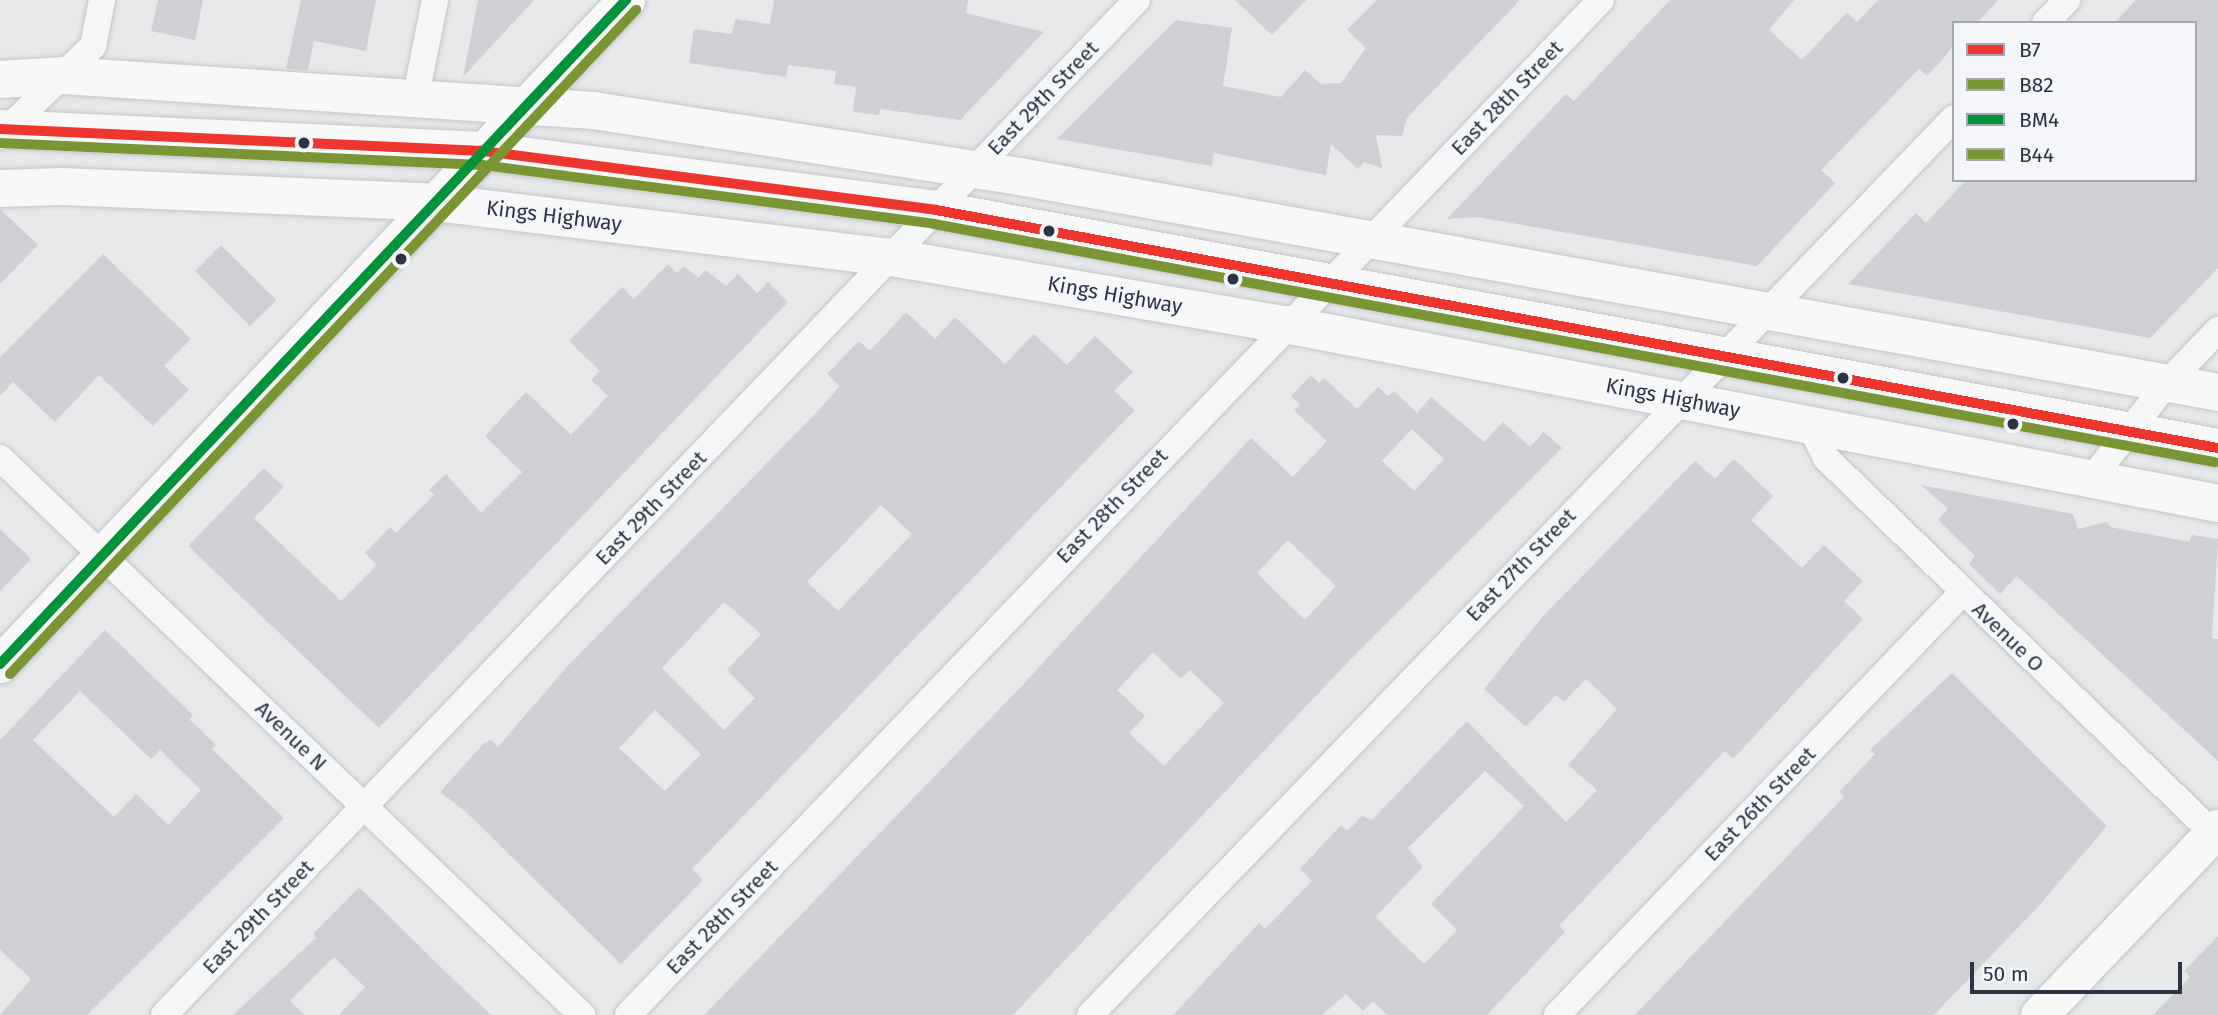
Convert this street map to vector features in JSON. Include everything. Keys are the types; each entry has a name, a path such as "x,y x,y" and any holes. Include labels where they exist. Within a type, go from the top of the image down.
{"main road":[{"path":"2,131 483,151 936,210 1328,282 1723,359 2218,448"}],"street":[{"path":"2,131 93,46 102,0"},
{"path":"416,95 435,0"},
{"path":"0,664 626,0"},
{"name":"East 29th Street","path":"164,1015 1137,0"},
{"name":"East 28th Street","path":"628,1015 1285,324 1373,239 1601,0"},
{"path":"2047,21 2067,0"},
{"path":"0,79 63,75 531,103 976,168 2218,392"},
{"name":"East 27th Street","path":"1090,1015 1680,399 1723,359 1952,120"},
{"name":"Kings Highway","path":"0,188 61,186 435,202 891,257 1285,324 2218,503"},
{"path":"2092,478 2168,382 2218,330"},
{"name":"Avenue O","path":"1810,426 1826,458 1962,593 2216,833"},
{"name":"Avenue N","path":"0,457 582,1015"},
{"name":"East 26th Street","path":"1557,1015 1962,593"},
{"path":"2039,1015 2216,833"}],"building":[{"path":"158,0 203,0 195,40 151,31"},
{"path":"301,0 376,0 366,51 314,41 308,70 286,69"},
{"path":"478,0 534,0 463,77"},
{"path":"774,0 968,0 966,13 1044,32 960,120 880,109 879,115 853,112 856,87 834,84 836,71 788,65 786,77 689,63 694,29 732,34 735,19 770,24"},
{"path":"1235,0 1306,0 1272,35"},
{"path":"1377,0 1520,0 1407,118 1402,136 1376,135 1382,168 1364,162 1358,169 1331,144 1326,175 1214,153 1212,166 1057,139 1176,20 1232,28 1223,86 1281,97 1305,70 1321,84 1341,83 1366,48 1347,30"},
{"path":"1670,0 1794,0 1769,30 1802,60 1847,12 1857,22 1878,0 1998,0 1979,21 1952,21 1952,48 1943,59 1927,76 1919,69 1821,170 1835,183 1757,266 1477,217 1447,219 1566,94 1574,101"},
{"path":"2136,0 2218,0 2218,268 2150,338 1848,284 1916,213 1926,223 1964,182 2197,182 2197,21 2116,21"},
{"path":"0,209 38,245 0,284"},
{"path":"221,245 276,300 250,326 195,271"},
{"path":"103,254 191,339 164,366 189,390 153,426 99,375 55,422 13,382 0,396 0,357"},
{"path":"668,264 677,273 684,266 698,278 705,270 726,286 738,274 757,293 768,282 788,302 379,728 188,546 264,468 284,487 254,518 341,601 377,565 365,553 390,527 396,533 434,495 429,490 446,474 481,513 522,472 485,436 526,392 571,435 608,396 591,380 600,371 569,341 622,287 634,299"},
{"path":"906,312 935,339 955,317 1005,364 1034,334 1067,365 1095,336 1133,372 1114,391 1135,410 692,869 703,880 621,964 466,812 440,792 483,744 491,740 498,747 564,670 816,413 840,386 827,374 859,341 870,351","holes":["881,505 912,534 838,611 807,582","724,602 761,634 727,670 755,698 724,730 662,668","655,710 701,754 665,791 619,748"]},
{"path":"1311,375 1319,383 1324,378 1357,409 1378,387 1388,396 1394,391 1417,413 1431,397 1484,442 1503,422 1530,447 1544,432 1562,448 1349,661 1013,1015 704,1015 1016,692 1251,438 1293,477 1327,441 1294,410 1300,405 1291,396","holes":["1412,429 1444,459 1414,491 1382,461","1288,540 1336,586 1305,620 1257,573","1153,652 1181,679 1190,670 1224,703 1164,766 1129,733 1145,716 1117,690"]},
{"path":"1734,459 1773,496 1751,520 1802,568 1824,545 1863,581 1844,601 1863,619 1733,759 1725,751 1673,805 1559,926 1565,932 1487,1015 1387,1015 1373,1001 1363,1011 1346,994 1322,1015 1173,1015 1259,923 1265,929 1312,881 1300,869 1341,825 1347,831 1362,816 1372,820 1467,721 1566,822 1597,790 1568,765 1617,709 1586,679 1564,702 1556,695 1526,727 1484,689 1545,614 1695,461 1715,479","holes":["1485,771 1524,806 1431,904 1457,930 1424,964 1375,917 1423,867 1408,848"]},
{"path":"1921,485 2073,514 2078,529 2107,522 2110,527 2190,542 2191,535 2218,539 2212,638 2218,639 2218,761 2017,576 2000,594 1969,564 1975,556 1938,520 1948,509"},
{"path":"0,529 31,559 0,591"},
{"path":"105,630 193,715 189,719 216,745 212,749 284,818 87,1015 0,1015 31,979 0,950 0,740","holes":["80,691 151,759 160,750 201,790 168,825 136,794 114,817 33,740"]},
{"path":"1952,673 2107,826 2035,910 1934,1015 1635,1015 1844,797 1839,792 1875,754 1870,750"},
{"path":"359,887 491,1015 339,1015 365,987 334,957 290,1001 305,1015 233,1015 316,938 313,934"},
{"path":"2218,936 2218,1015 2153,1015 2190,977 2184,971"}],"transit line":[{"name":"BM4","path":"0,664 626,0"},
{"name":"B44","path":"10,674 636,10"},
{"name":"B7","path":"0,129 483,151 936,210 2218,448"},
{"name":"B82","path":"0,143 482,165 934,224 2215,462"}]}
